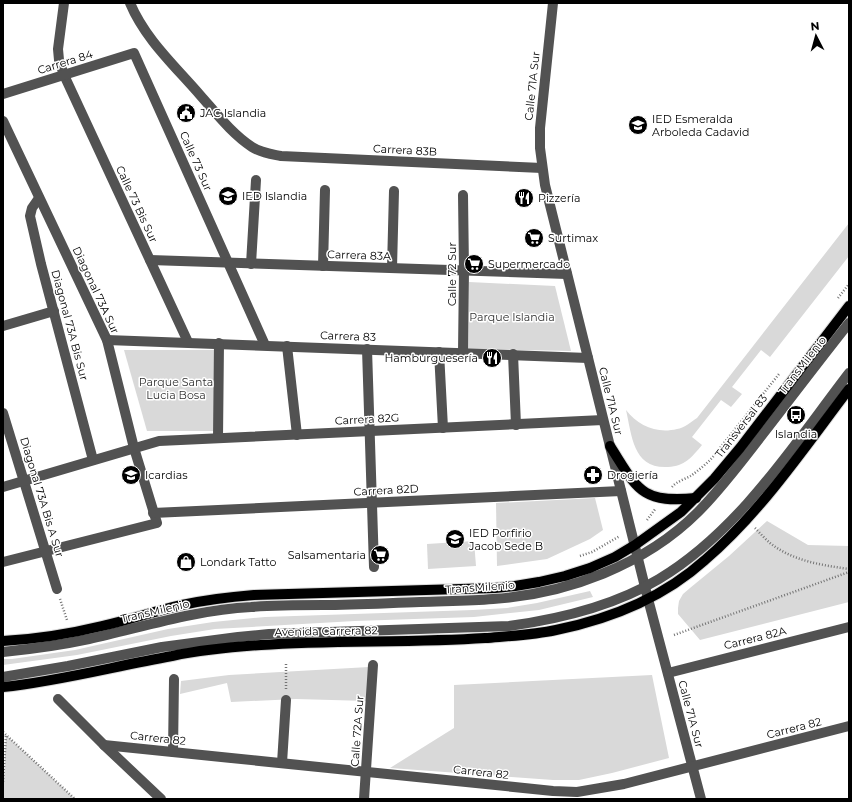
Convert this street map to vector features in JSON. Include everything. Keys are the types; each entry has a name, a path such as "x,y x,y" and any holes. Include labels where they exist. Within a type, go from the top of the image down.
{"main road":[{"name":"Transversal 83","path":"635,546 672,519 696,498 740,448 849,306"},
{"path":"648,599 672,585 703,563 740,527 763,502 849,389"},
{"path":"610,446 633,483 647,494 668,500 696,498"},
{"path":"3,641 29,640 60,635 180,606 225,598 254,595 495,588 539,582 590,568 635,546"},
{"name":"Avenida Carrera 82","path":"3,687 38,682 174,655 233,647 272,644 452,640 535,634 558,630 628,609 648,599"}],"street":[{"name":"Calle 73 Bis Sur","path":"64,3 58,49 59,60 64,75 188,342"},
{"name":"Carrera 83B","path":"130,3 136,17 148,36 233,132 253,147 267,154 281,156 542,168"},
{"name":"Calle 71A Sur","path":"553,3 540,128 542,168 637,556 701,799"},
{"name":"Carrera 84","path":"3,94 134,53"},
{"name":"Calle 73 Sur","path":"134,53 265,345"},
{"name":"Diagonal 73A Sur","path":"3,121 106,340 134,448 155,518"},
{"path":"251,264 256,180"},
{"path":"323,266 325,190"},
{"path":"392,268 394,191"},
{"name":"Calle 72 Sur","path":"463,352 464,195"},
{"name":"Diagonal 73A Bis Sur","path":"40,198 32,208 30,216 41,264 93,460"},
{"name":"Carrera 83A","path":"150,260 567,274"},
{"path":"3,326 54,311"},
{"name":"TransMilenio","path":"3,652 61,644 196,613 217,610 283,605 467,601 516,596 577,584 619,567 652,548 678,530 697,513 718,492 849,323"},
{"name":"Carrera 83","path":"106,340 463,352 588,358"},
{"path":"218,438 219,343"},
{"path":"287,346 297,435"},
{"path":"367,349 374,567"},
{"path":"439,352 443,428"},
{"path":"513,354 516,425"},
{"path":"3,677 68,666 162,647 238,637 269,634 489,627 535,623 562,617 628,595 677,567 708,542 737,515 768,480 849,372"},
{"name":"Diagonal 73A Bis A Sur","path":"3,413 57,589"},
{"name":"Carrera 82G","path":"3,487 159,441 603,420"},
{"name":"Carrera 82D","path":"3,562 46,552 155,518 372,502 621,491"},
{"name":"Carrera 82A","path":"668,673 849,627"},
{"name":"Calle 72A Sur","path":"364,799 373,665"},
{"path":"173,752 174,679"},
{"path":"58,699 161,799"},
{"path":"282,763 286,700"},
{"name":"Carrera 82","path":"104,745 553,791 578,795 693,767 849,726"}],"path":[{"path":"835,302 849,284"},
{"path":"674,484 690,476 712,458 779,373"},
{"path":"645,522 660,504"},
{"path":"753,527 770,543 793,557 823,566 849,569"},
{"path":"592,552 621,536"},
{"path":"674,635 849,572"},
{"path":"57,589 66,620"},
{"path":"286,664 286,700"},
{"path":"3,732 75,799"},
{"path":"3,782 6,735"}],"green space":[{"path":"849,223 849,256 770,357 761,350 732,387 742,394 731,407 721,400 692,437 702,445 683,463 674,466 656,466 648,463 641,457 633,440 626,410 631,416 642,424 662,430 680,428 697,418"},
{"name":"Parque Islandia","path":"469,282 555,286 571,351 468,349"},
{"name":"Parque Santa Lucia Bosa","path":"124,350 214,350 214,431 147,431"},
{"path":"595,498 603,530 590,539 547,559 497,566 496,503"},
{"path":"767,521 808,545 849,546 849,602 700,640 678,614 679,601 683,594 729,556"},
{"path":"474,541 476,566 428,569 427,544"},
{"path":"590,591 593,597 539,610 474,617 355,621 215,629 171,636 77,655 3,665 3,659 75,650 168,629 213,622 265,617 507,608"},
{"path":"369,667 367,701 296,699 231,702 227,683 180,694 181,681 229,675"},
{"path":"652,675 669,758 579,780 553,780 390,768 454,728 454,685"},
{"path":"6,735 75,799 3,799"}],"place":[{"name":"JAC Islandia","path":"186,113"},
{"name":"IED Esmeralda Arboleda Cadavid","path":"638,125"},
{"name":"IED Islandia","path":"228,196"},
{"name":"Pizzería","path":"524,198"},
{"name":"Surtimax","path":"534,238"},
{"name":"Supermercado","path":"474,264"},
{"name":"Hamburguesería","path":"492,358"},
{"name":"Islandia","path":"796,415"},
{"name":"Icardias","path":"131,475"},
{"name":"Drogiería","path":"593,475"},
{"name":"IED Porfirio Jacob Sede B","path":"455,539"},
{"name":"Salsamentaria","path":"380,555"},
{"name":"Londark Tatto","path":"186,562"}]}
